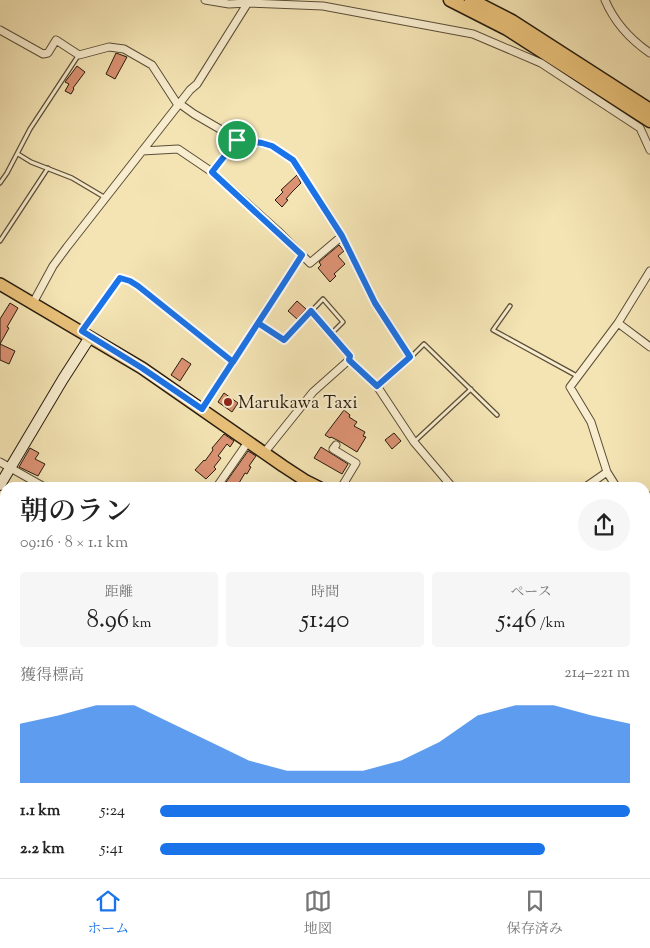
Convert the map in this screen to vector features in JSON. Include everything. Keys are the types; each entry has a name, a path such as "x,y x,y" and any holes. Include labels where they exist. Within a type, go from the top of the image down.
{"highway":[{"path":"450,0 507,29 650,121"},
{"path":"471,0 512,21 650,110"}],"main road":[{"path":"0,284 142,368 302,482"},
{"path":"2,482 86,334"}],"street":[{"path":"205,0 229,4 249,1 324,6 473,34 542,63 640,128 650,150"},
{"path":"605,0 614,17 626,32 650,53"},
{"path":"33,304 53,266 179,104 197,84 249,1"},
{"path":"0,30 43,54 48,53 56,40 79,55 109,47 124,49 152,65 179,104 194,114 237,140 272,146 293,160 342,236 375,303 410,357 377,386"},
{"path":"142,151 178,149 212,172 310,263 342,236"},
{"path":"613,482 607,472 590,422 570,388 618,323 650,271"},
{"path":"311,311 350,356 349,360 377,386 414,442 448,482"},
{"path":"618,323 650,347"},
{"path":"264,453 313,392 349,360"},
{"path":"220,482 248,442"},
{"path":"336,445 334,449 356,463 345,482"},
{"path":"0,462 36,482"},
{"path":"593,482 607,472"}],"lane":[{"path":"0,183 30,130 79,55"},
{"path":"212,172 237,140"},
{"path":"18,154 72,178 106,198"},
{"path":"0,242 48,168"},
{"path":"202,409 302,255"},
{"path":"86,334 120,278 138,286 233,362"},
{"path":"258,323 284,340 323,299 343,322 331,334"},
{"path":"510,306 493,330 578,377"},
{"path":"410,357 424,344 497,415"},
{"path":"414,442 471,389"}],"building":[{"path":"116,53 127,57 115,79 106,74"},
{"path":"77,66 85,72 73,88 71,94 65,91 69,84 65,82"},
{"path":"297,175 301,183 286,199 288,200 282,207 275,200 283,192 281,190"},
{"path":"339,245 344,251 338,256 345,264 334,274 336,276 330,282 318,268 321,265 319,262"},
{"path":"297,301 306,309 297,319 288,311"},
{"path":"10,303 18,308 0,344 0,319"},
{"path":"0,344 15,351 9,364 0,360"},
{"path":"182,358 191,364 180,381 171,375"},
{"name":"Marukawa Taxi","path":"224,393 238,403 232,412 218,402"},
{"path":"344,410 350,415 349,417 357,422 354,426 365,432 363,436 366,437 357,452 325,435"},
{"path":"394,433 401,441 392,449 385,440"},
{"path":"224,434 234,441 230,447 227,444 218,456 221,458 214,467 216,469 206,479 195,470 205,461 213,450 212,448"},
{"path":"321,447 348,464 342,474 314,458"},
{"path":"30,448 39,453 35,459 45,464 38,476 19,467"},
{"path":"248,451 256,456 249,466 251,467 247,474 245,473 240,482 226,482"}],"place":[{"name":"Marukawa Taxi","path":"228,402"}],"route":[{"path":"237,140 212,172 302,255 258,323 233,362 202,409 142,368 82,331 120,278 138,286 173,312 233,362 258,323 284,340 311,311 350,356 349,360 377,386 410,357 375,303 342,236 293,160 272,146 237,140"}]}
